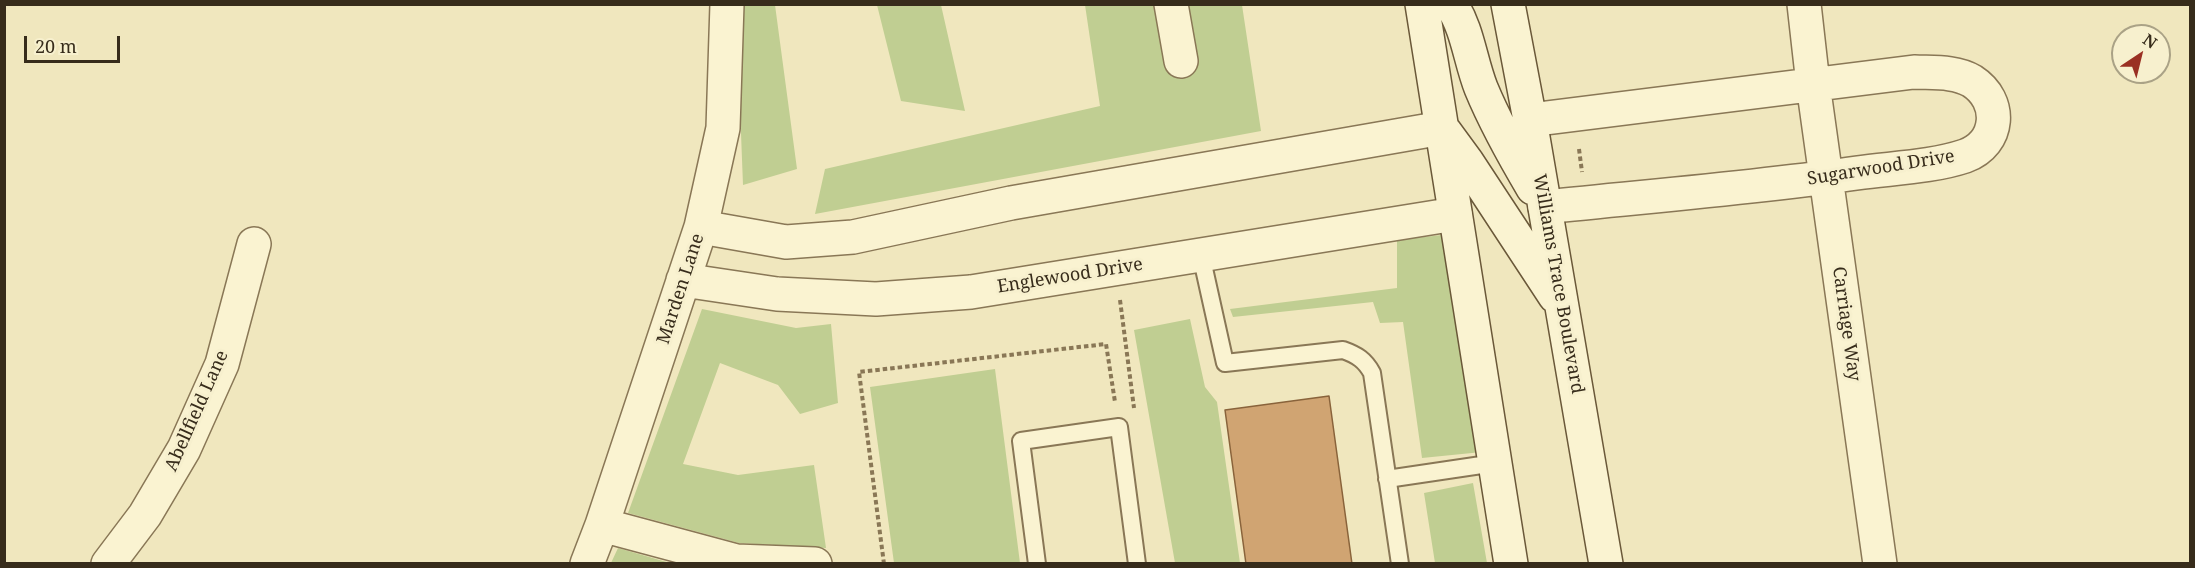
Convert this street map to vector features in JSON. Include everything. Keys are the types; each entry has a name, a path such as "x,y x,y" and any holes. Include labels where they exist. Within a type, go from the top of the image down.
{"street":[{"name":"Marden Lane","path":"587,564 701,227 723,128 727,4"},
{"path":"1171,4 1181,62"},
{"path":"1422,4 1511,564"},
{"path":"1451,4 1460,19 1481,87 1517,161 1545,207"},
{"name":"Williams Trace Boulevard","path":"1508,4 1530,120 1605,564"},
{"name":"Carriage Way","path":"1804,4 1813,84 1880,564"},
{"name":"Sugarwood Drive","path":"1530,120 1914,72 1954,74 1972,81 1985,94 1994,111 1993,129 1983,147 1966,155 1941,161 1826,178 1545,207"},
{"path":"701,227 786,242 853,237 1011,203 1442,129"},
{"path":"1442,129 1467,162 1562,305"},
{"name":"Englewood Drive","path":"684,280 777,294 876,299 971,292 1455,214"},
{"name":"Abellfield Lane","path":"108,564 145,516 184,448 222,364 254,244"},
{"path":"602,525 736,561 814,564"}],"lane":[{"path":"1201,255 1225,363 1343,350 1358,356 1368,365 1372,373 1400,564"},
{"path":"1037,564 1021,441 1119,427 1137,564"},
{"path":"1387,478 1495,463"}],"path":[{"path":"1579,149 1582,173"},
{"path":"884,564 859,372 1106,344 1119,427"}],"green space":[{"path":"736,5 775,5 797,169 743,185"},
{"path":"877,5 941,5 965,111 901,101"},
{"path":"1085,5 1242,5 1261,131 815,214 825,169 1100,106"},
{"path":"1442,235 1482,452 1422,458 1403,322 1380,323 1373,302 1233,317 1230,309 1397,288 1397,240"},
{"path":"702,309 796,328 831,324 838,403 800,414 778,385 720,363 683,464 738,475 814,465 826,548 739,543 628,513"},
{"path":"1190,319 1205,387 1217,402 1240,563 1175,563 1134,330"},
{"path":"995,369 1020,563 894,563 870,387"},
{"path":"1473,483 1487,563 1435,563 1424,493"},
{"path":"618,548 670,563 611,563"}],"building":[{"path":"1329,396 1352,564 1246,564 1225,410"}]}
